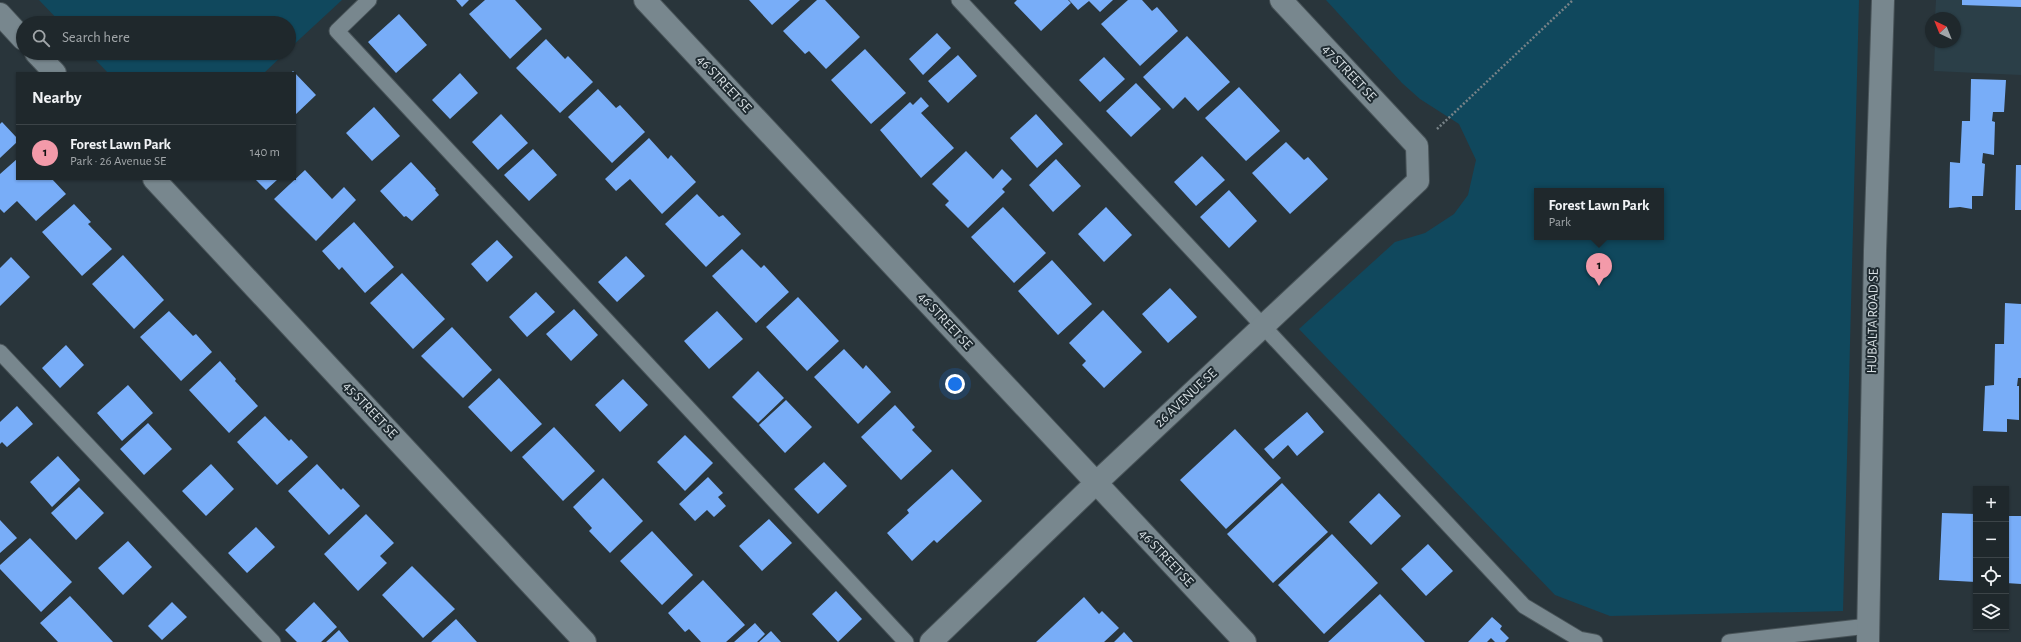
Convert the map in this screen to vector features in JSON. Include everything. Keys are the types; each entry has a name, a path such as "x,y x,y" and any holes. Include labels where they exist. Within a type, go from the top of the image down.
{"street":[{"name":"46 STREET SE","path":"645,0 1245,642"},
{"name":"47 STREET SE","path":"1281,0 1417,146"},
{"name":"HUBALTA ROAD SE","path":"1868,634 1874,257 1883,0"},
{"path":"0,14 16,31"},
{"path":"43,60 54,72"},
{"name":"26 AVENUE SE","path":"931,642 1096,483 1418,181 1417,146"},
{"name":"45 STREET SE","path":"155,180 586,642"}],"lane":[{"path":"369,0 337,31 906,642"},
{"path":"959,0 1524,606 1579,639 1595,642"},
{"path":"0,352 273,642"},
{"path":"1729,642 1868,634"}],"path":[{"path":"1417,146 1447,121 1573,0"}],"shaded area":[{"path":"39,0 342,0 296,43 296,16 54,16"},
{"path":"1326,0 1859,0 1843,611 1610,616 1555,595 1299,329 1395,242 1425,233 1454,214 1468,195 1476,160 1459,124 1420,99 1402,83"},
{"path":"1936,0 2021,0 2021,75 1934,71 1935,48 1961,48 1961,12 1935,12"},
{"path":"96,60 278,60 265,72 107,72"}],"building":[{"path":"456,0 469,0 462,7"},
{"path":"485,0 515,0 542,29 510,59 469,14"},
{"path":"749,0 800,0 772,25"},
{"path":"817,0 825,0 860,37 826,69 809,51 805,54 783,31"},
{"path":"1017,0 1068,0 1071,3 1041,31 1014,3"},
{"path":"1069,0 1113,0 1100,12 1089,1 1078,10"},
{"path":"1128,0 1142,0 1152,11 1157,7 1178,31 1140,66 1101,24"},
{"path":"1962,0 2021,0 2021,7 1962,5"},
{"path":"399,14 427,45 396,73 368,42"},
{"path":"937,33 951,48 923,75 909,59"},
{"path":"1187,36 1230,82 1198,111 1185,97 1173,109 1143,77"},
{"path":"546,39 565,59 568,56 593,82 560,113 516,68"},
{"path":"865,49 906,93 871,124 831,80"},
{"path":"958,55 977,76 948,103 928,81"},
{"path":"1104,57 1125,79 1100,102 1079,80"},
{"path":"460,73 478,93 450,119 432,100"},
{"path":"296,74 316,95 296,114"},
{"path":"1971,79 2006,80 2004,112 1993,112 1992,121 1995,122 1994,155 1983,153 1982,163 1985,164 1983,196 1972,196 1972,209 1960,207 1949,208 1950,162 1960,163 1962,121 1970,121"},
{"path":"1136,83 1161,109 1131,137 1106,111"},
{"path":"1239,87 1280,131 1246,161 1205,118"},
{"path":"598,89 616,108 620,105 645,132 612,163 568,117"},
{"path":"921,97 929,106 921,113 954,148 921,178 880,130 910,102 913,105"},
{"path":"374,107 400,136 372,161 346,133"},
{"path":"501,114 528,143 498,170 472,142"},
{"path":"1036,114 1063,144 1037,168 1010,138"},
{"path":"2,122 16,137 16,143 0,158 0,124"},
{"path":"649,138 668,159 671,155 696,182 662,214 630,179 616,191 605,179"},
{"path":"1286,142 1304,160 1308,157 1328,179 1290,214 1252,173"},
{"path":"533,149 557,175 529,201 504,175"},
{"path":"966,151 993,179 1002,169 1012,179 1002,189 1005,192 968,228 945,205 949,201 932,184"},
{"path":"1202,156 1225,180 1196,206 1174,182"},
{"path":"1056,159 1081,186 1053,212 1029,185"},
{"path":"16,160 16,180 53,180 66,194 36,221 17,201 4,213 0,209 0,174"},
{"path":"411,162 436,189 435,190 439,195 412,221 406,216 404,217 380,191"},
{"path":"2016,165 2021,165 2021,210 2015,210"},
{"path":"305,170 332,199 344,187 356,200 316,241 274,199"},
{"path":"256,180 277,180 266,190"},
{"path":"1229,190 1257,221 1229,248 1200,217"},
{"path":"697,194 719,217 723,215 741,234 706,267 665,224"},
{"path":"74,204 91,222 88,224 112,249 82,276 42,232"},
{"path":"1003,207 1046,253 1014,283 971,237"},
{"path":"1106,207 1132,235 1104,262 1078,234"},
{"path":"354,222 394,267 365,293 342,267 339,270 322,251"},
{"path":"497,240 513,257 487,282 471,264"},
{"path":"742,249 761,268 764,265 789,292 756,323 712,276"},
{"path":"123,255 164,300 134,329 92,284"},
{"path":"626,256 645,276 617,302 598,282"},
{"path":"11,257 30,277 0,306 0,268"},
{"path":"1052,260 1092,304 1058,335 1018,291"},
{"path":"402,273 445,319 413,349 370,303"},
{"path":"1170,288 1197,317 1168,343 1142,314"},
{"path":"536,292 555,312 527,337 509,317"},
{"path":"798,297 839,341 807,371 766,327"},
{"path":"2005,303 2021,304 2021,378 2018,378 2017,386 2019,386 2019,420 2007,419 2007,432 1983,431 1985,386 1994,385 1995,344 2004,344"},
{"path":"574,309 598,335 571,361 546,334"},
{"path":"1103,310 1142,352 1104,388 1082,365 1086,361 1069,343"},
{"path":"169,311 193,336 196,334 212,352 181,381 140,337"},
{"path":"717,311 743,339 709,369 684,341"},
{"path":"452,327 492,370 463,398 421,356"},
{"path":"66,345 84,365 60,388 42,368"},
{"path":"844,349 863,369 866,365 891,392 858,424 814,377"},
{"path":"220,361 236,379 235,381 258,406 229,433 189,390"},
{"path":"758,371 784,398 758,423 732,397"},
{"path":"499,378 542,424 511,452 468,407"},
{"path":"623,379 648,405 620,432 595,405"},
{"path":"128,385 153,413 122,441 97,413"},
{"path":"786,400 812,427 785,453 759,425"},
{"path":"895,405 915,427 912,430 932,451 901,480 861,437"},
{"path":"17,406 33,424 7,447 2,442 0,444 0,422"},
{"path":"1307,412 1324,432 1297,456 1288,445 1273,459 1264,449"},
{"path":"265,416 289,441 291,439 308,457 277,485 237,442"},
{"path":"148,423 172,449 144,475 120,449"},
{"path":"554,427 595,471 563,501 522,457"},
{"path":"1235,429 1281,478 1226,529 1180,480"},
{"path":"685,435 713,463 685,491 657,462"},
{"path":"58,456 80,480 52,507 30,482"},
{"path":"824,462 847,486 818,514 794,489"},
{"path":"211,464 234,489 206,516 182,491"},
{"path":"317,464 341,490 343,488 360,506 329,535 288,491"},
{"path":"952,469 982,501 937,543 934,540 912,561 887,533 909,513 907,510"},
{"path":"708,477 723,493 718,497 726,506 714,517 707,510 695,521 679,504"},
{"path":"603,478 643,521 610,553 589,531 592,528 573,507"},
{"path":"1282,483 1328,532 1273,583 1227,534"},
{"path":"79,487 104,513 76,540 51,513"},
{"path":"1379,493 1401,516 1371,545 1349,522"},
{"path":"1942,513 1973,514 1973,582 1939,580"},
{"path":"366,514 394,543 380,556 387,563 358,591 324,554"},
{"path":"2009,516 2021,516 2021,584 2009,583"},
{"path":"769,519 792,543 762,571 739,546"},
{"path":"0,520 17,538 0,553"},
{"path":"256,527 275,547 247,573 228,553"},
{"path":"652,531 693,575 662,605 620,561"},
{"path":"1332,534 1378,583 1324,634 1278,585"},
{"path":"30,538 72,582 41,612 0,569 0,565"},
{"path":"128,541 152,567 123,595 98,568"},
{"path":"1428,544 1453,571 1426,596 1401,569"},
{"path":"412,566 455,609 423,638 382,595"},
{"path":"703,580 745,625 726,642 701,642 689,629 685,632 668,613"},
{"path":"836,591 862,619 838,642 812,614"},
{"path":"1380,594 1425,642 1328,642"},
{"path":"70,596 113,642 58,642 40,623"},
{"path":"1084,597 1099,614 1102,611 1119,628 1104,642 1036,642"},
{"path":"172,602 187,617 162,640 148,626"},
{"path":"314,602 337,627 321,642 297,642 285,630"},
{"path":"1492,617 1502,626 1500,629 1509,638 1505,642 1495,642 1491,638 1487,642 1468,642"},
{"path":"456,619 477,642 431,642"},
{"path":"755,623 765,634 757,642 734,642"},
{"path":"339,630 349,642 326,642"},
{"path":"771,631 781,642 759,642"},
{"path":"1124,632 1133,642 1114,642"}],"place":[{"name":"Forest Lawn Park","path":"1599,286"}]}
